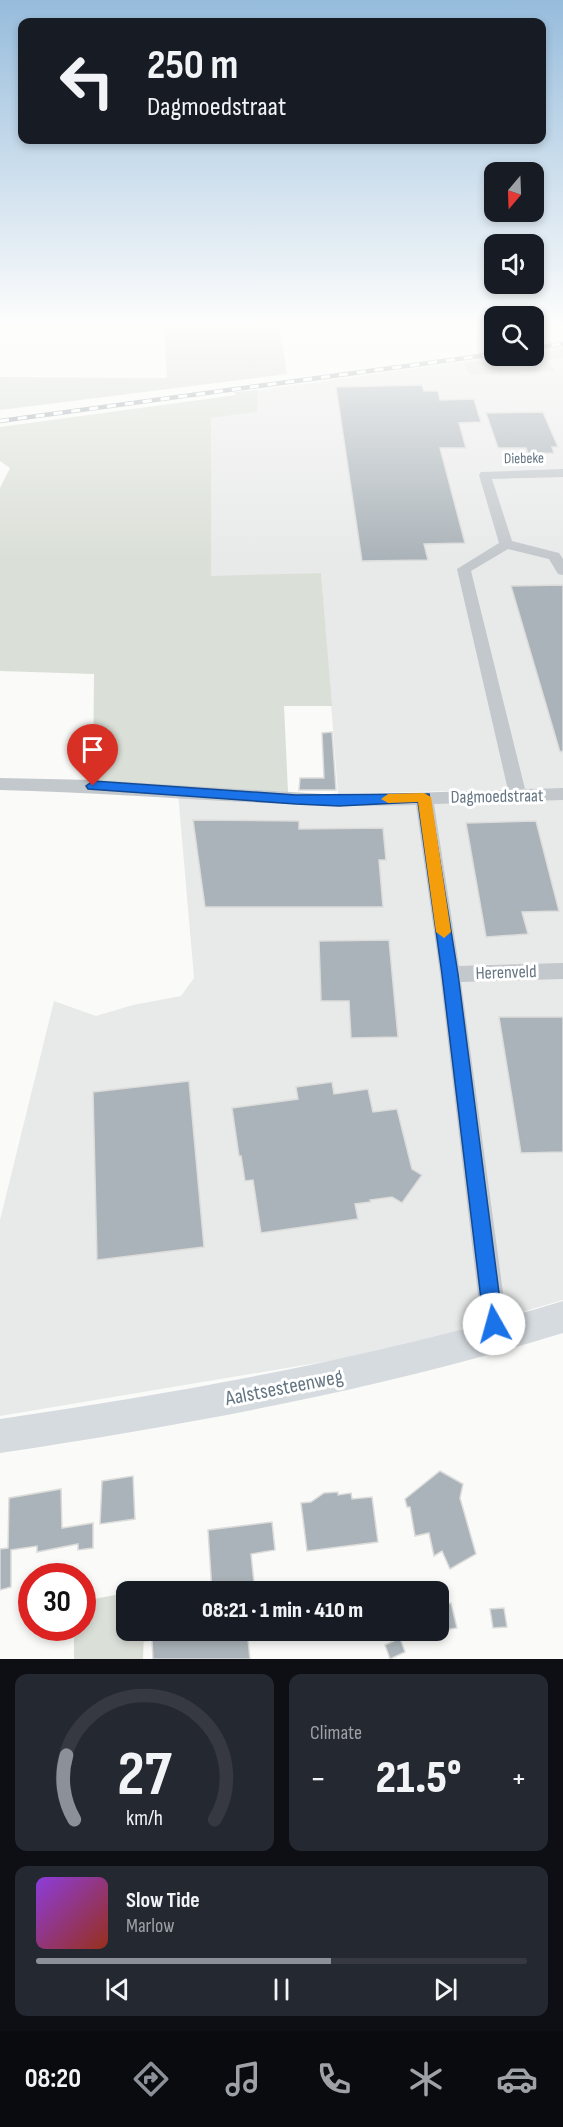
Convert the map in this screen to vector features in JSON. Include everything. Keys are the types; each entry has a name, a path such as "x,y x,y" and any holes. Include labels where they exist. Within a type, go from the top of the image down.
{"main road":[{"name":"Aalstsesteenweg","path":"0,1436 134,1416 369,1371 563,1317"}],"street":[{"name":"Diebeke","path":"506,544 486,475 563,473"},
{"path":"518,795 464,569 506,544 554,556 563,571"},
{"name":"Dagmoedstraat","path":"0,784 93,786 317,800 563,794"},
{"name":"Herenveld","path":"424,797 450,974 496,1336"},
{"name":"Herenveld","path":"450,974 563,970"}],"shaded area":[{"path":"0,404 44,404 0,410"},
{"path":"167,404 257,404 257,412 211,418 211,576 321,573 332,706 284,706 288,792 93,782 94,674 0,671 0,488 10,468 0,461 0,427"},
{"path":"257,404 563,404 563,788 338,794 321,573 211,577 211,418 257,412"},
{"path":"178,793 563,798 563,1300 388,1351 0,1416 0,1220 54,1001 96,1016 133,1005 181,996 194,978"},
{"path":"116,1595 116,1641 144,1641 143,1659 74,1659 74,1641 96,1641 96,1599"}],"building":[{"path":"339,404 476,404 481,422 459,423 466,448 440,448 465,543 424,544 428,560 362,561"},
{"path":"543,412 558,447 552,447 554,453 528,454 526,448 498,448 486,413"},
{"path":"563,585 563,751 560,752 511,586"},
{"path":"332,732 336,790 299,790 300,778 324,778 322,733"},
{"path":"193,820 299,821 299,829 383,828 386,860 379,860 383,907 205,907"},
{"path":"536,821 559,911 522,912 528,934 486,937 466,823"},
{"path":"389,940 398,1037 351,1038 349,1001 321,1001 319,941"},
{"path":"499,1017 563,1017 563,1152 521,1153"},
{"path":"189,1081 204,1247 97,1260 93,1092"},
{"path":"332,1082 334,1094 368,1089 373,1112 397,1109 412,1169 422,1175 402,1203 392,1197 355,1204 358,1219 261,1233 253,1180 245,1181 232,1108 298,1099 296,1087"},
{"path":"440,1471 463,1484 460,1498 476,1554 450,1569 442,1551 434,1556 429,1533 415,1536 410,1507 407,1507 405,1499"},
{"path":"133,1476 135,1519 100,1524 102,1481"},
{"path":"61,1489 62,1528 93,1523 93,1548 78,1550 78,1544 37,1552 37,1546 11,1550 11,1587 0,1590 0,1549 8,1548 9,1498"},
{"path":"338,1492 338,1495 351,1493 352,1499 372,1497 378,1542 307,1551 301,1503 311,1502 324,1493"},
{"path":"272,1522 275,1550 251,1554 254,1581 211,1581 208,1530"},
{"path":"451,1603 457,1628 449,1629 449,1604"},
{"path":"504,1608 507,1627 493,1628 490,1609"},
{"path":"152,1641 248,1641 250,1659 153,1659"},
{"path":"394,1641 401,1641 405,1652 390,1659 385,1645"}],"railway":[{"path":"0,421 122,404"}],"slow traffic":[{"path":"388,799 424,797 444,932"}],"route":[{"path":"93,786 296,800 339,801 424,797 450,974 494,1324"}]}
